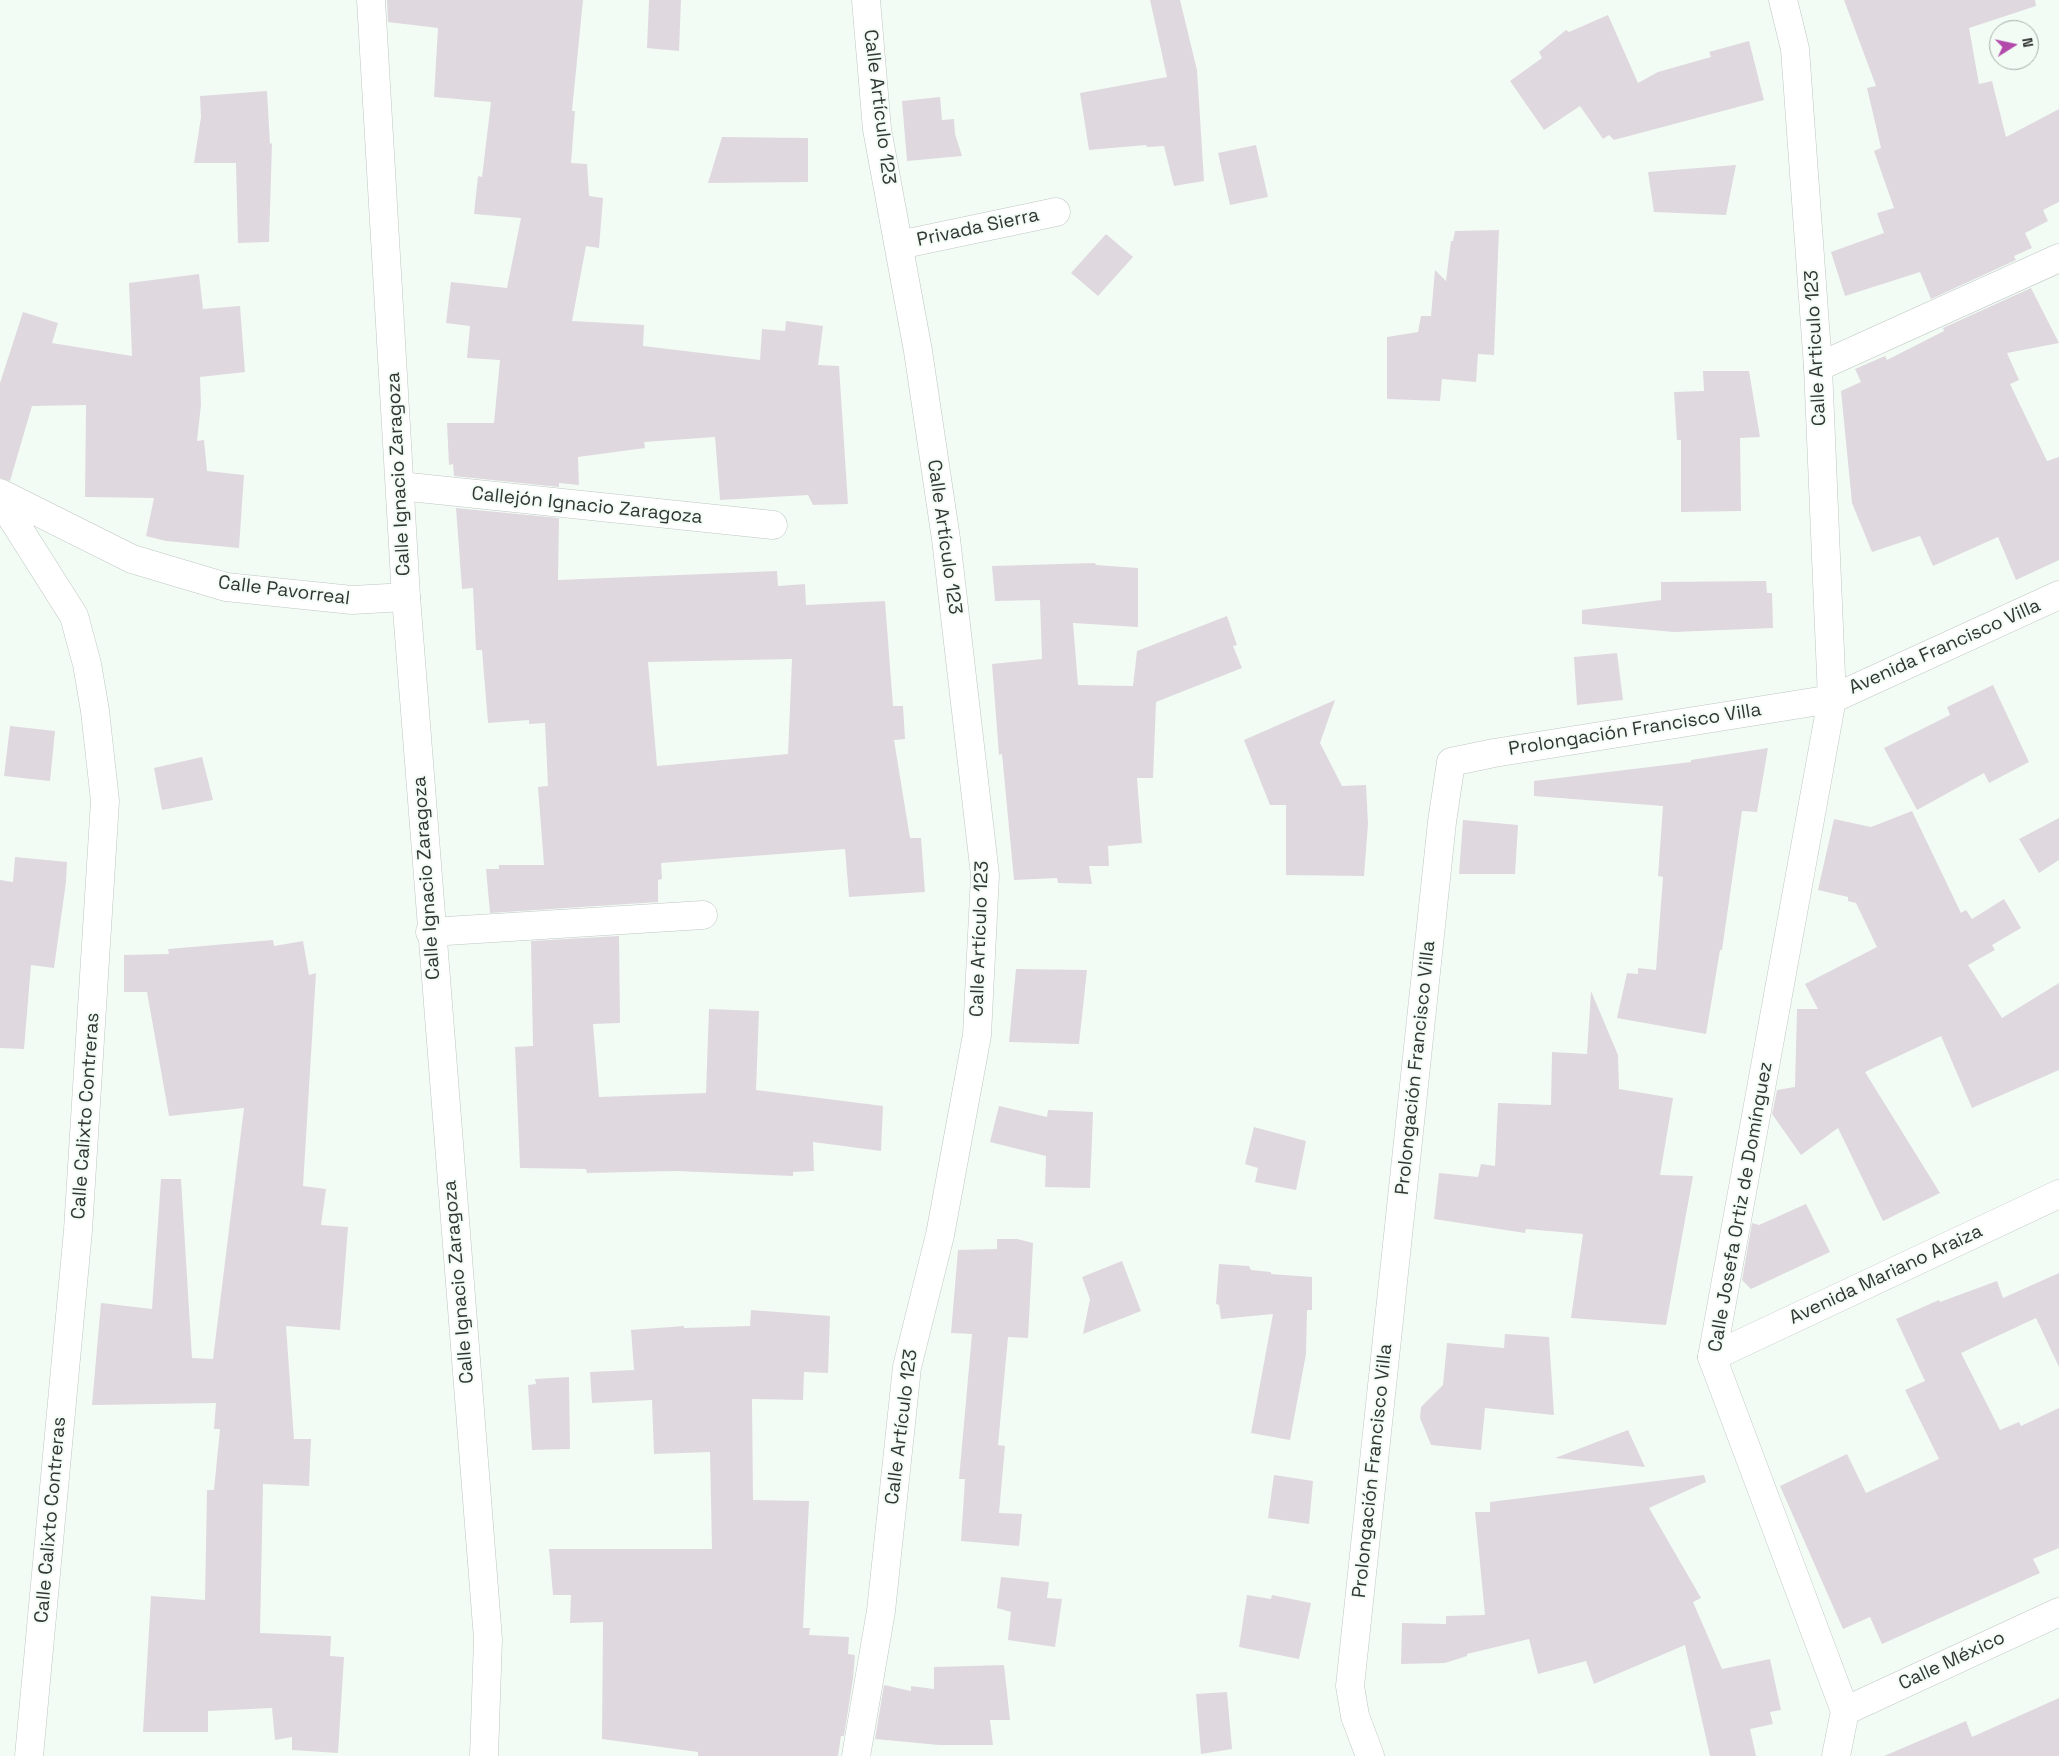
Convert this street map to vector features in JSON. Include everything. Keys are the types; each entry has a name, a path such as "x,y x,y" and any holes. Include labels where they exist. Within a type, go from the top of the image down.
{"street":[{"name":"Calle Ignacio Zaragoza","path":"371,0 406,597 430,932 488,1639 484,1756"},
{"name":"Calle Artículo 123","path":"856,1756 881,1611 907,1367 940,1235 977,1035 985,875 946,539 918,351 877,129 866,0"},
{"name":"Calle Articulo 123","path":"1784,0 1795,49 1818,367 1832,699"},
{"name":"Privada Sierra","path":"899,245 1056,212"},
{"path":"1818,367 2059,258"},
{"name":"Callejón Ignacio Zaragoza","path":"400,486 773,525"},
{"name":"Calle Pavorreal","path":"0,493 132,559 226,587 352,600 406,597"},
{"name":"Calle Calixto Contreras","path":"0,499 74,616 87,664 95,711 105,801 78,1230 29,1756"},
{"name":"Avenida Francisco Villa","path":"1832,699 2059,595"},
{"name":"Calle Josefa Ortiz de Domínguez","path":"1832,699 1712,1357 1845,1711"},
{"name":"Prolongación Francisco Villa","path":"1370,1756 1356,1716 1350,1686 1442,822 1451,762 1494,752 1832,699"},
{"path":"430,932 703,915"},
{"name":"Avenida Mariano Araiza","path":"1712,1357 2059,1194"},
{"name":"Calle México","path":"1845,1711 2059,1612"},
{"path":"1836,1756 1845,1711"}],"building":[{"path":"387,0 583,0 572,111 575,111 571,163 587,164 589,196 603,198 599,248 586,246 572,321 644,325 643,346 760,360 762,329 785,331 786,321 823,326 818,365 839,366 848,504 813,505 808,495 720,500 715,437 644,442 645,448 578,457 579,485 559,483 559,487 454,476 453,464 449,465 447,423 494,423 500,360 467,358 470,326 446,323 451,282 507,288 521,218 474,214 478,176 482,177 491,102 434,97 438,28 388,22"},
{"path":"649,0 681,0 679,51 647,48"},
{"path":"1150,0 1180,0 1197,70 1204,181 1174,186 1164,146 1147,147 1146,145 1089,150 1080,93 1167,77"},
{"path":"1844,0 2035,0 2036,6 1969,28 1979,84 1992,81 2006,137 2059,109 2059,202 2043,210 2048,221 2025,233 2032,248 2014,256 2016,260 1931,299 1920,272 1845,296 1831,252 1884,233 1877,213 1894,208 1874,151 1881,148 1867,88 1876,86"},
{"path":"1608,15 1638,83 1658,72 1711,57 1709,52 1749,41 1764,100 1614,140 1609,135 1603,139 1580,106 1544,130 1510,81 1542,58 1539,52 1566,30 1569,32"},
{"path":"267,91 270,144 272,143 269,242 238,243 236,163 194,163 201,117 200,96"},
{"path":"940,97 942,120 954,119 955,134 962,156 907,161 902,101"},
{"path":"722,137 808,138 808,182 708,183"},
{"path":"1256,145 1268,197 1230,205 1218,153"},
{"path":"1736,165 1726,215 1654,212 1648,172"},
{"path":"1499,230 1494,355 1478,354 1476,382 1442,379 1440,401 1387,399 1387,337 1418,332 1421,316 1431,316 1435,270 1446,281 1451,241 1453,241 1455,231"},
{"path":"1106,234 1133,257 1098,296 1071,273"},
{"path":"199,274 203,309 240,306 245,372 200,377 201,405 197,441 204,440 207,471 244,475 239,548 166,541 146,536 154,498 85,497 86,405 32,406 10,481 0,478 0,383 23,312 58,323 52,343 132,356 129,283"},
{"path":"2031,288 2059,343 2007,353 2019,380 2010,384 2047,461 2059,457 2059,560 2016,580 1998,537 1933,566 1920,536 1872,552 1852,503 1841,391 1861,382 1855,369 1885,356 1887,360 1944,331 1943,328"},
{"path":"1703,371 1749,371 1760,437 1740,438 1741,511 1681,512 1681,440 1677,440 1674,392 1704,391"},
{"path":"456,508 559,518 558,580 777,571 778,586 805,584 806,605 885,601 893,706 903,706 905,739 894,740 910,838 921,838 925,892 849,897 845,849 661,863 662,879 658,880 658,902 490,913 486,869 499,869 499,865 544,865 538,787 548,786 545,723 529,724 529,720 488,723 482,650 476,650 473,588 462,589","holes":["792,659 788,754 657,766 648,662"]},
{"path":"1095,563 1096,565 1138,568 1138,627 1073,623 1078,685 1133,686 1137,651 1227,616 1237,645 1233,646 1242,668 1156,702 1153,778 1137,778 1142,843 1108,846 1109,866 1089,866 1092,884 1058,883 1057,878 1014,880 1002,754 999,755 992,664 1042,659 1040,600 995,601 992,566"},
{"path":"1766,581 1767,593 1772,593 1773,628 1674,632 1582,624 1582,610 1661,600 1661,582"},
{"path":"1617,653 1623,700 1577,705 1574,657"},
{"path":"1993,685 2029,762 1989,783 1984,773 1917,810 1884,748 1950,715 1947,707"},
{"path":"1335,700 1320,743 1342,786 1366,785 1368,824 1364,876 1286,875 1286,805 1270,805 1244,740"},
{"path":"10,726 55,731 50,781 4,776"},
{"path":"1768,748 1757,812 1742,811 1722,950 1720,950 1706,1034 1617,1018 1627,973 1638,974 1638,968 1656,970 1663,877 1658,876 1663,806 1534,796 1534,781 1691,762 1691,760"},
{"path":"202,757 213,800 162,810 154,768"},
{"path":"1912,811 1961,913 1966,910 1972,919 2004,899 2021,928 1992,945 1995,950 1968,965 2002,1018 2059,983 2059,1070 1972,1108 1941,1036 1865,1072 1940,1193 1883,1221 1838,1128 1801,1155 1772,1114 1777,1090 1795,1087 1797,1009 1818,1009 1805,984 1877,947 1856,903 1848,901 1848,897 1818,890 1834,819 1871,827"},
{"path":"2059,818 2059,860 2039,873 2019,839"},
{"path":"1463,820 1518,825 1515,874 1459,874"},
{"path":"15,857 67,862 54,968 31,965 24,1049 0,1048 0,880 13,882"},
{"path":"619,936 620,1023 593,1024 599,1097 706,1093 709,1009 759,1011 756,1090 883,1106 881,1151 813,1142 814,1171 793,1172 793,1176 676,1171 587,1173 586,1169 520,1168 515,1047 533,1046 531,941"},
{"path":"273,940 274,946 303,941 309,975 316,973 303,1186 326,1189 321,1225 348,1227 340,1330 286,1326 294,1439 311,1439 309,1486 263,1484 260,1633 331,1636 330,1656 344,1657 338,1753 292,1750 292,1737 275,1740 272,1708 208,1711 208,1732 143,1732 151,1596 205,1600 207,1490 214,1490 220,1429 214,1429 216,1403 92,1405 101,1303 152,1309 161,1179 181,1179 192,1358 213,1359 244,1108 169,1116 147,992 124,992 124,955 169,954 168,949"},
{"path":"1016,969 1087,970 1079,1044 1009,1042"},
{"path":"1591,991 1618,1055 1619,1089 1673,1098 1660,1175 1693,1176 1666,1325 1571,1318 1583,1234 1526,1229 1525,1233 1434,1219 1439,1173 1478,1177 1481,1164 1495,1166 1498,1103 1551,1105 1552,1052 1587,1054"},
{"path":"999,1106 1047,1117 1048,1110 1093,1112 1090,1188 1045,1187 1046,1156 990,1142"},
{"path":"1254,1127 1306,1141 1296,1190 1255,1182 1258,1168 1245,1164"},
{"path":"1806,1204 1830,1252 1751,1289 1742,1280 1752,1223 1759,1225"},
{"path":"997,1239 1017,1239 1033,1243 1028,1338 1008,1337 998,1445 1005,1446 999,1513 1022,1514 1019,1546 961,1541 965,1479 959,1479 972,1334 951,1333 958,1250 997,1249"},
{"path":"1122,1261 1141,1311 1083,1334 1090,1299 1082,1277"},
{"path":"1219,1264 1249,1266 1251,1270 1271,1272 1271,1274 1312,1277 1312,1310 1307,1310 1306,1354 1290,1440 1251,1433 1273,1314 1221,1319 1219,1305 1216,1304"},
{"path":"2059,1273 2059,1367 2036,1318 1961,1353 2000,1430 2019,1422 2021,1426 2059,1408 2059,1548 2033,1559 2040,1573 1882,1644 1870,1617 1843,1629 1780,1486 1847,1454 1866,1493 1939,1459 1905,1390 1925,1381 1896,1319 1939,1300 1940,1302 1997,1281 2003,1298"},
{"path":"751,1310 830,1316 828,1373 804,1372 803,1400 752,1399 753,1500 809,1501 803,1628 810,1628 809,1635 849,1637 848,1654 855,1655 844,1736 841,1736 838,1756 698,1756 698,1752 602,1739 603,1622 570,1623 571,1595 553,1595 549,1549 712,1549 710,1452 654,1454 652,1400 592,1403 590,1372 634,1370 631,1330 684,1326 684,1328 750,1326"},
{"path":"1505,1334 1549,1337 1554,1415 1485,1408 1481,1450 1431,1445 1420,1418 1421,1407 1443,1385 1447,1343 1504,1348"},
{"path":"569,1377 570,1449 532,1450 528,1385 536,1384 535,1379"},
{"path":"1628,1430 1645,1467 1555,1458"},
{"path":"1274,1475 1313,1481 1309,1524 1268,1518"},
{"path":"1704,1475 1706,1482 1649,1508 1701,1598 1693,1602 1722,1669 1770,1659 1781,1710 1770,1712 1773,1724 1750,1729 1756,1756 1710,1756 1685,1645 1594,1684 1586,1661 1538,1674 1529,1639 1467,1654 1467,1656 1445,1663 1401,1664 1402,1623 1446,1624 1446,1616 1485,1615 1475,1512 1490,1512 1490,1502"},
{"path":"1001,1577 1049,1582 1047,1598 1062,1599 1055,1647 1008,1640 1011,1612 997,1608"},
{"path":"1247,1595 1271,1599 1272,1595 1311,1603 1299,1659 1239,1647"},
{"path":"1004,1665 1010,1720 990,1720 993,1745 939,1745 875,1739 884,1685 911,1691 911,1686 934,1689 934,1667"},
{"path":"1227,1692 1232,1749 1201,1754 1196,1694"},
{"path":"2059,1698 2059,1756 1884,1756 1966,1721 1972,1737"}]}
